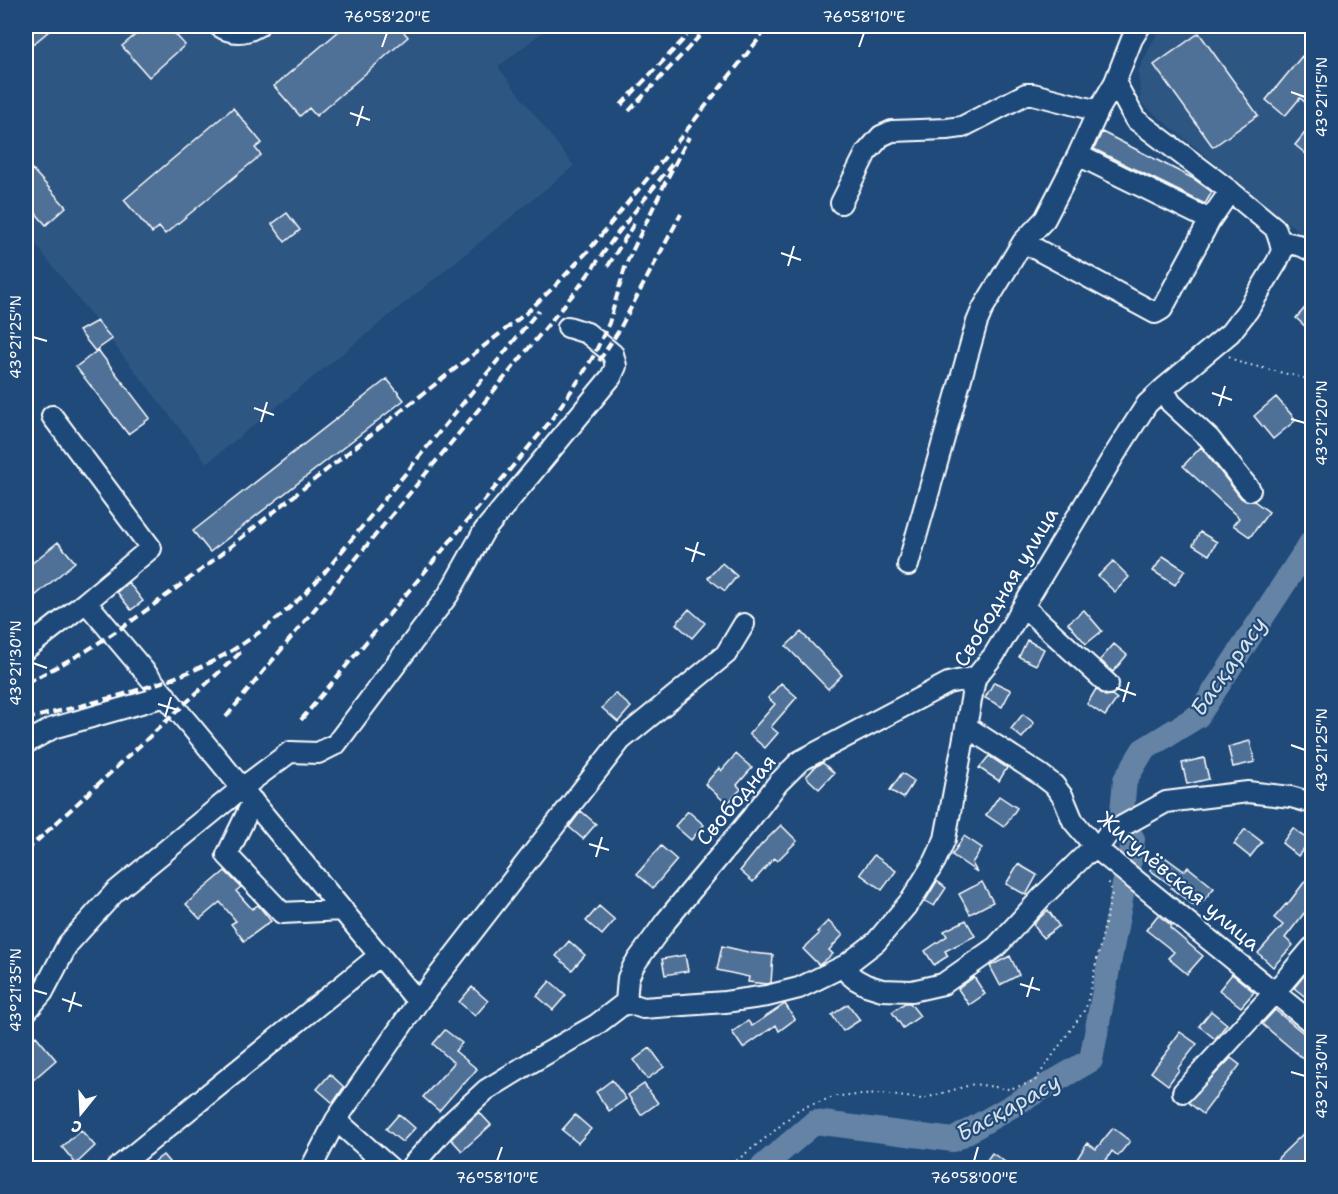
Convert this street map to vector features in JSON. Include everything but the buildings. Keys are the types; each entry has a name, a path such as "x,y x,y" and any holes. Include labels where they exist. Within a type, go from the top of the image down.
{"street":[{"path":"219,26 234,32 250,30 258,26"},
{"path":"908,566 977,322 983,308 1023,242 1045,219 1098,111 1115,82 1132,39 1140,26"},
{"path":"1115,82 1136,119 1275,228 1280,241 1312,251"},
{"path":"841,203 866,153 881,136 892,131 962,127 1026,94 1098,111"},
{"path":"1078,155 1210,220"},
{"path":"1023,242 1155,313 1162,309 1210,220 1230,191"},
{"name":"Свободная улица","path":"626,1002 642,1008 724,1002 767,996 799,988 846,964 876,942 912,899 945,840 976,677 994,655 1147,404 1230,333 1248,310 1271,272 1282,251 1280,241"},
{"path":"26,1012 43,992 68,944 116,892 247,794 290,752 318,753 336,744 448,595 484,531 611,377 616,366 613,354 587,333 568,327"},
{"path":"1162,389 1171,403 1209,438 1250,490"},
{"path":"26,649 151,548 52,416"},
{"path":"86,602 418,1002"},
{"path":"1024,607 1108,684"},
{"path":"311,1168 336,1119 418,1002 621,740 726,654 744,624"},
{"name":"Свободная","path":"626,1002 628,978 634,965 666,921 752,818 778,783 800,761 948,683 976,677"},
{"path":"26,743 53,728 166,696"},
{"name":"Жигулёвская улица","path":"967,727 1054,785 1063,796 1073,821 1097,849 1312,1023"},
{"path":"846,964 849,974 855,979 882,990 912,991 943,984 996,947 1086,854 1097,849 1108,834 1166,802 1248,792 1291,797 1312,803"},
{"path":"247,794 227,855 282,913 343,910"},
{"path":"1183,1092 1312,948"},
{"path":"117,1168 380,956"},
{"path":"410,1168 448,1125 486,1090 596,1025 626,1002"},
{"path":"336,1119 390,1168"}],"path":[{"path":"1218,343 1226,355 1238,362 1312,380"},
{"path":"727,1168 799,1109 836,1096 882,1094 921,1099 974,1084 1009,1089 1034,1082 1086,1008 1112,893 1097,849"}],"shaded area":[{"path":"26,26 550,26 498,67 574,166 207,463 26,232"},
{"path":"1161,26 1312,26 1312,232 1302,234 1141,103 1138,71"}],"waterway":[{"name":"Басқарасу","path":"1122,811 1125,780 1143,750 1198,716 1312,541"},
{"name":"Басқарасу","path":"1130,861 1133,839"},
{"name":"Басқарасу","path":"761,1168 815,1122 953,1140 1091,1060 1124,884"}],"railway":[{"path":"629,111 709,26"},
{"path":"26,682 86,651 129,623 201,570 525,314 589,250 769,26"},
{"path":"621,105 687,36"},
{"path":"301,720 548,424 581,377 609,323 626,264 689,137"},
{"path":"226,717 579,287 672,164"},
{"path":"599,361 618,332 681,214"},
{"path":"608,266 635,222"},
{"path":"26,719 129,693 169,680 227,653 263,630 296,602 325,572 539,310"},
{"path":"26,851 242,651"}]}
